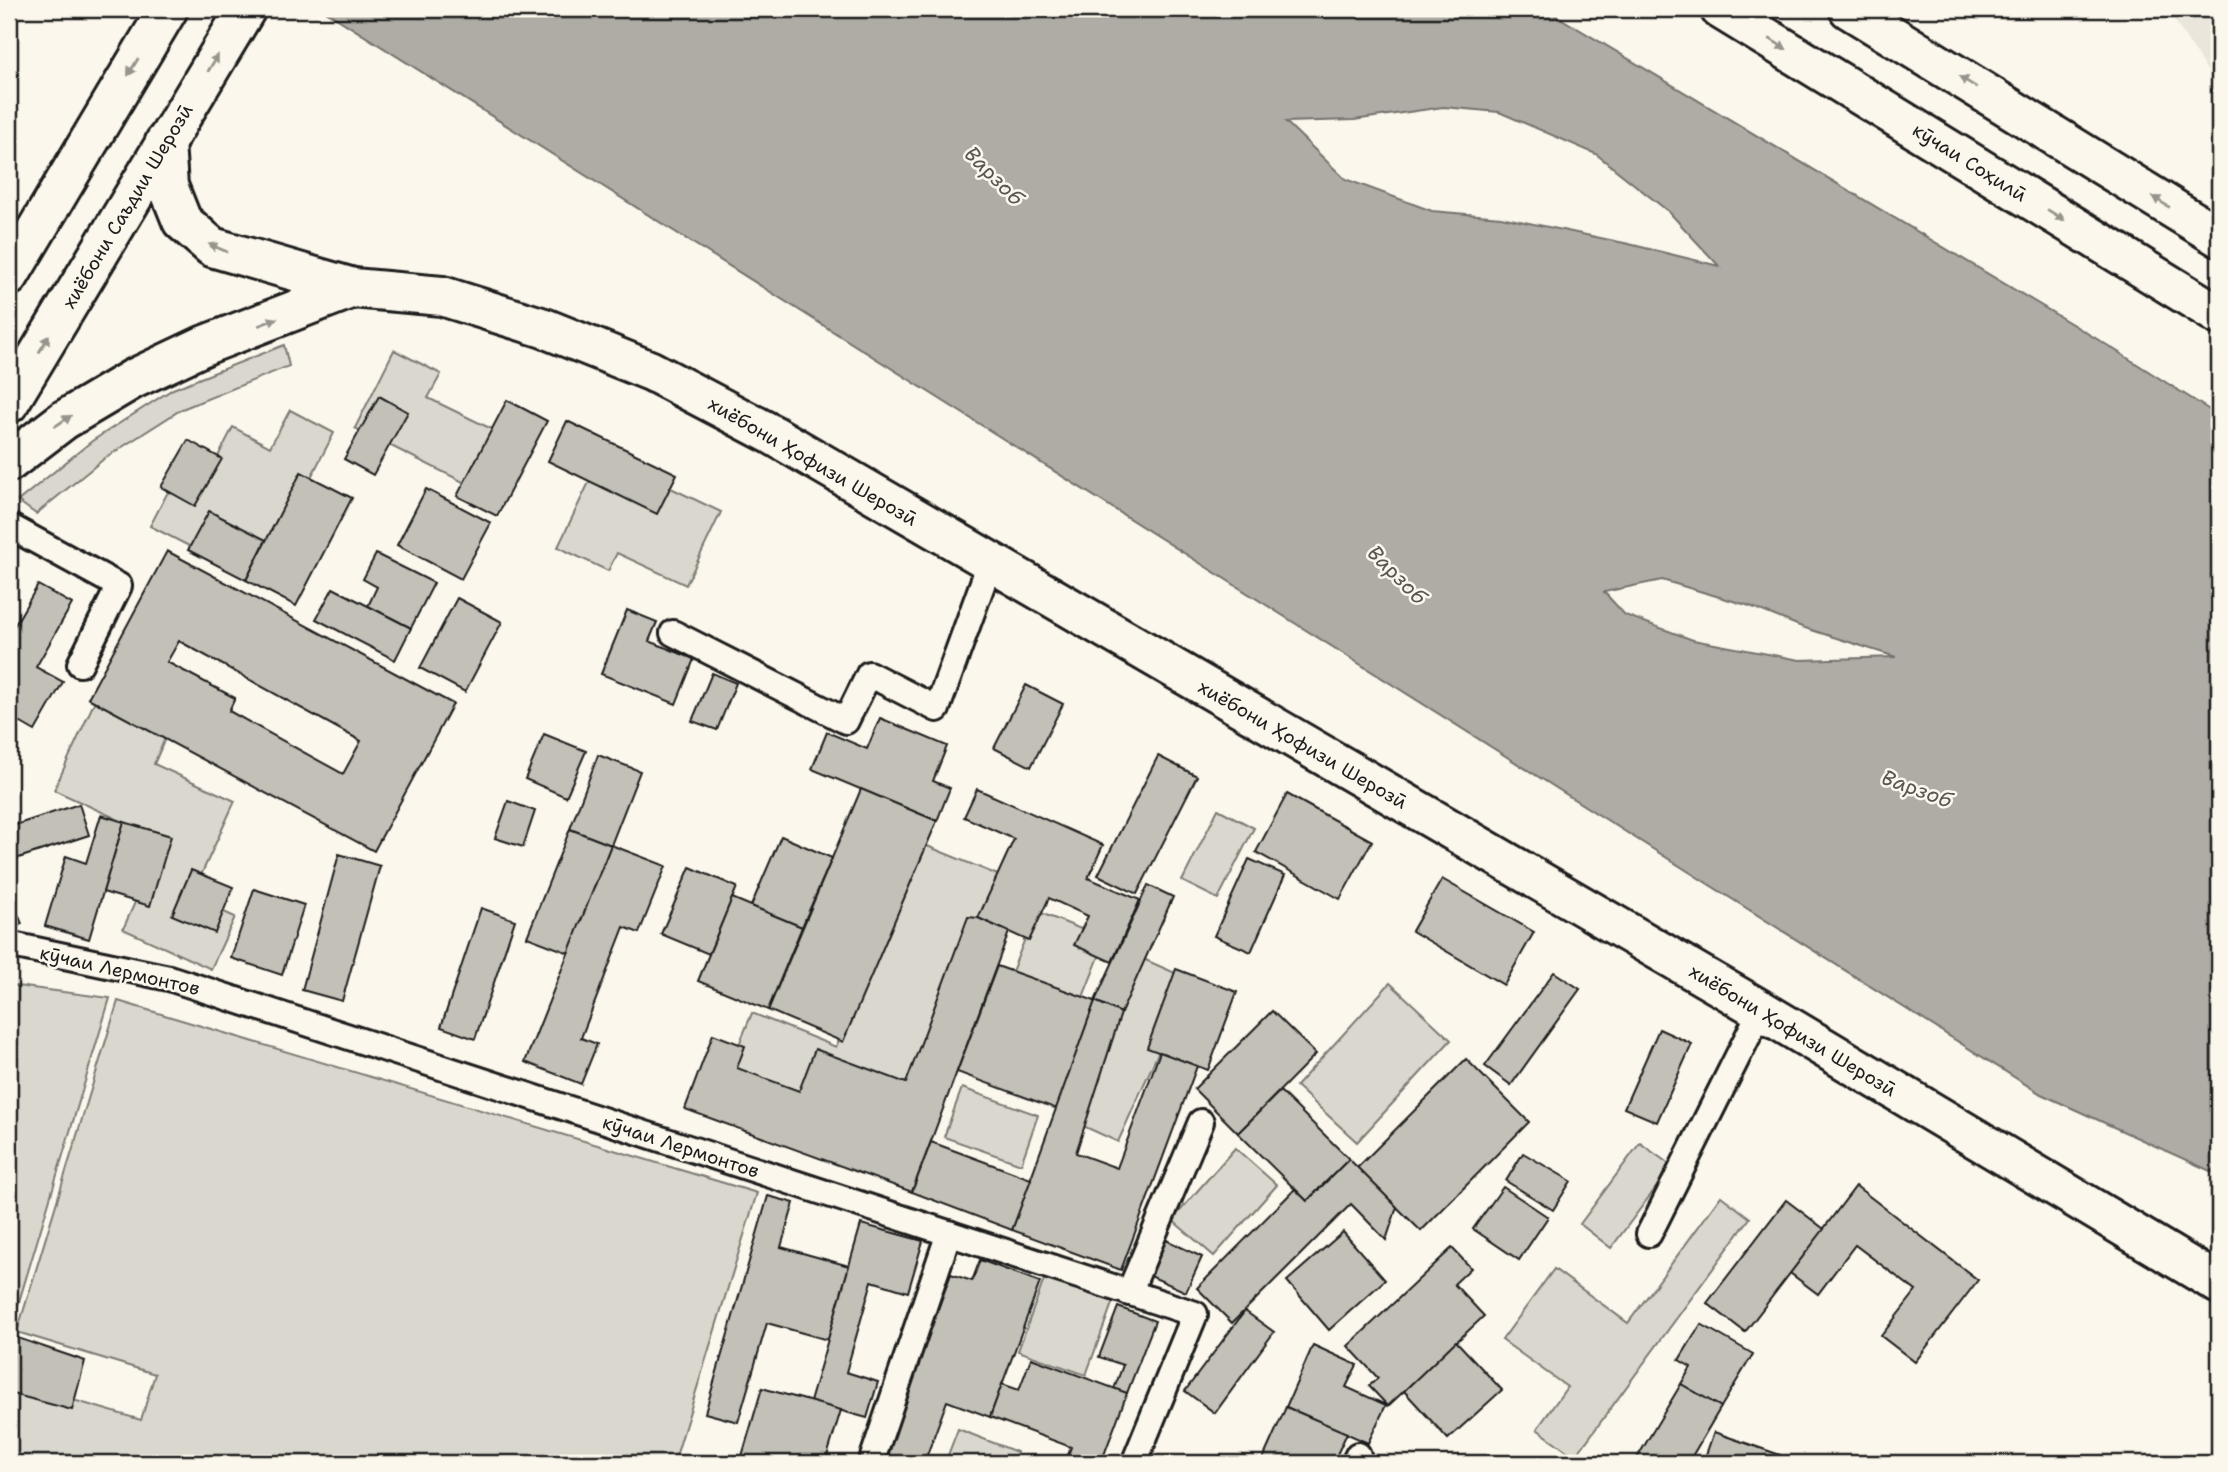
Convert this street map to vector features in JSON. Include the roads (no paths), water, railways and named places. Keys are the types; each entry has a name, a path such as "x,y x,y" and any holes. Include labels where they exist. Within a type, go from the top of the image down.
{"main road":[{"path":"9,276 168,9"},
{"name":"хиёбони Саъдии Шерозӣ","path":"9,403 246,9"},
{"name":"кӯчаи Соҳилӣ","path":"1720,9 2219,315"},
{"path":"1849,9 2219,237"},
{"name":"хиёбони Ҳофизи Шерозӣ","path":"165,142 168,186 181,221 212,247 353,288 442,296 544,328 651,371 773,435 1760,1010 2219,1284"},
{"path":"9,462 64,420 132,379 205,345 353,288"}],"lane":[{"path":"9,526 119,586 80,664"},
{"path":"673,633 846,721 869,674 937,709 990,563"},
{"name":"кӯчаи Лермонтов","path":"9,950 17,946 169,978 1195,1314 1134,1463"},
{"path":"1649,1234 1760,1010"},
{"path":"1129,1293 1201,1122"},
{"path":"871,1463 949,1233"}],"water":[{"name":"Варзоб","path":"322,9 1545,9 2107,345 2219,416 2219,1175 2041,1094","holes":["1443,107 1499,112 1596,154 1669,212 1719,266 1501,217 1432,211 1345,179 1286,122 1354,120","1662,580 1750,606 1802,627 1896,657 1800,660 1693,640 1625,615 1604,592"]}]}
